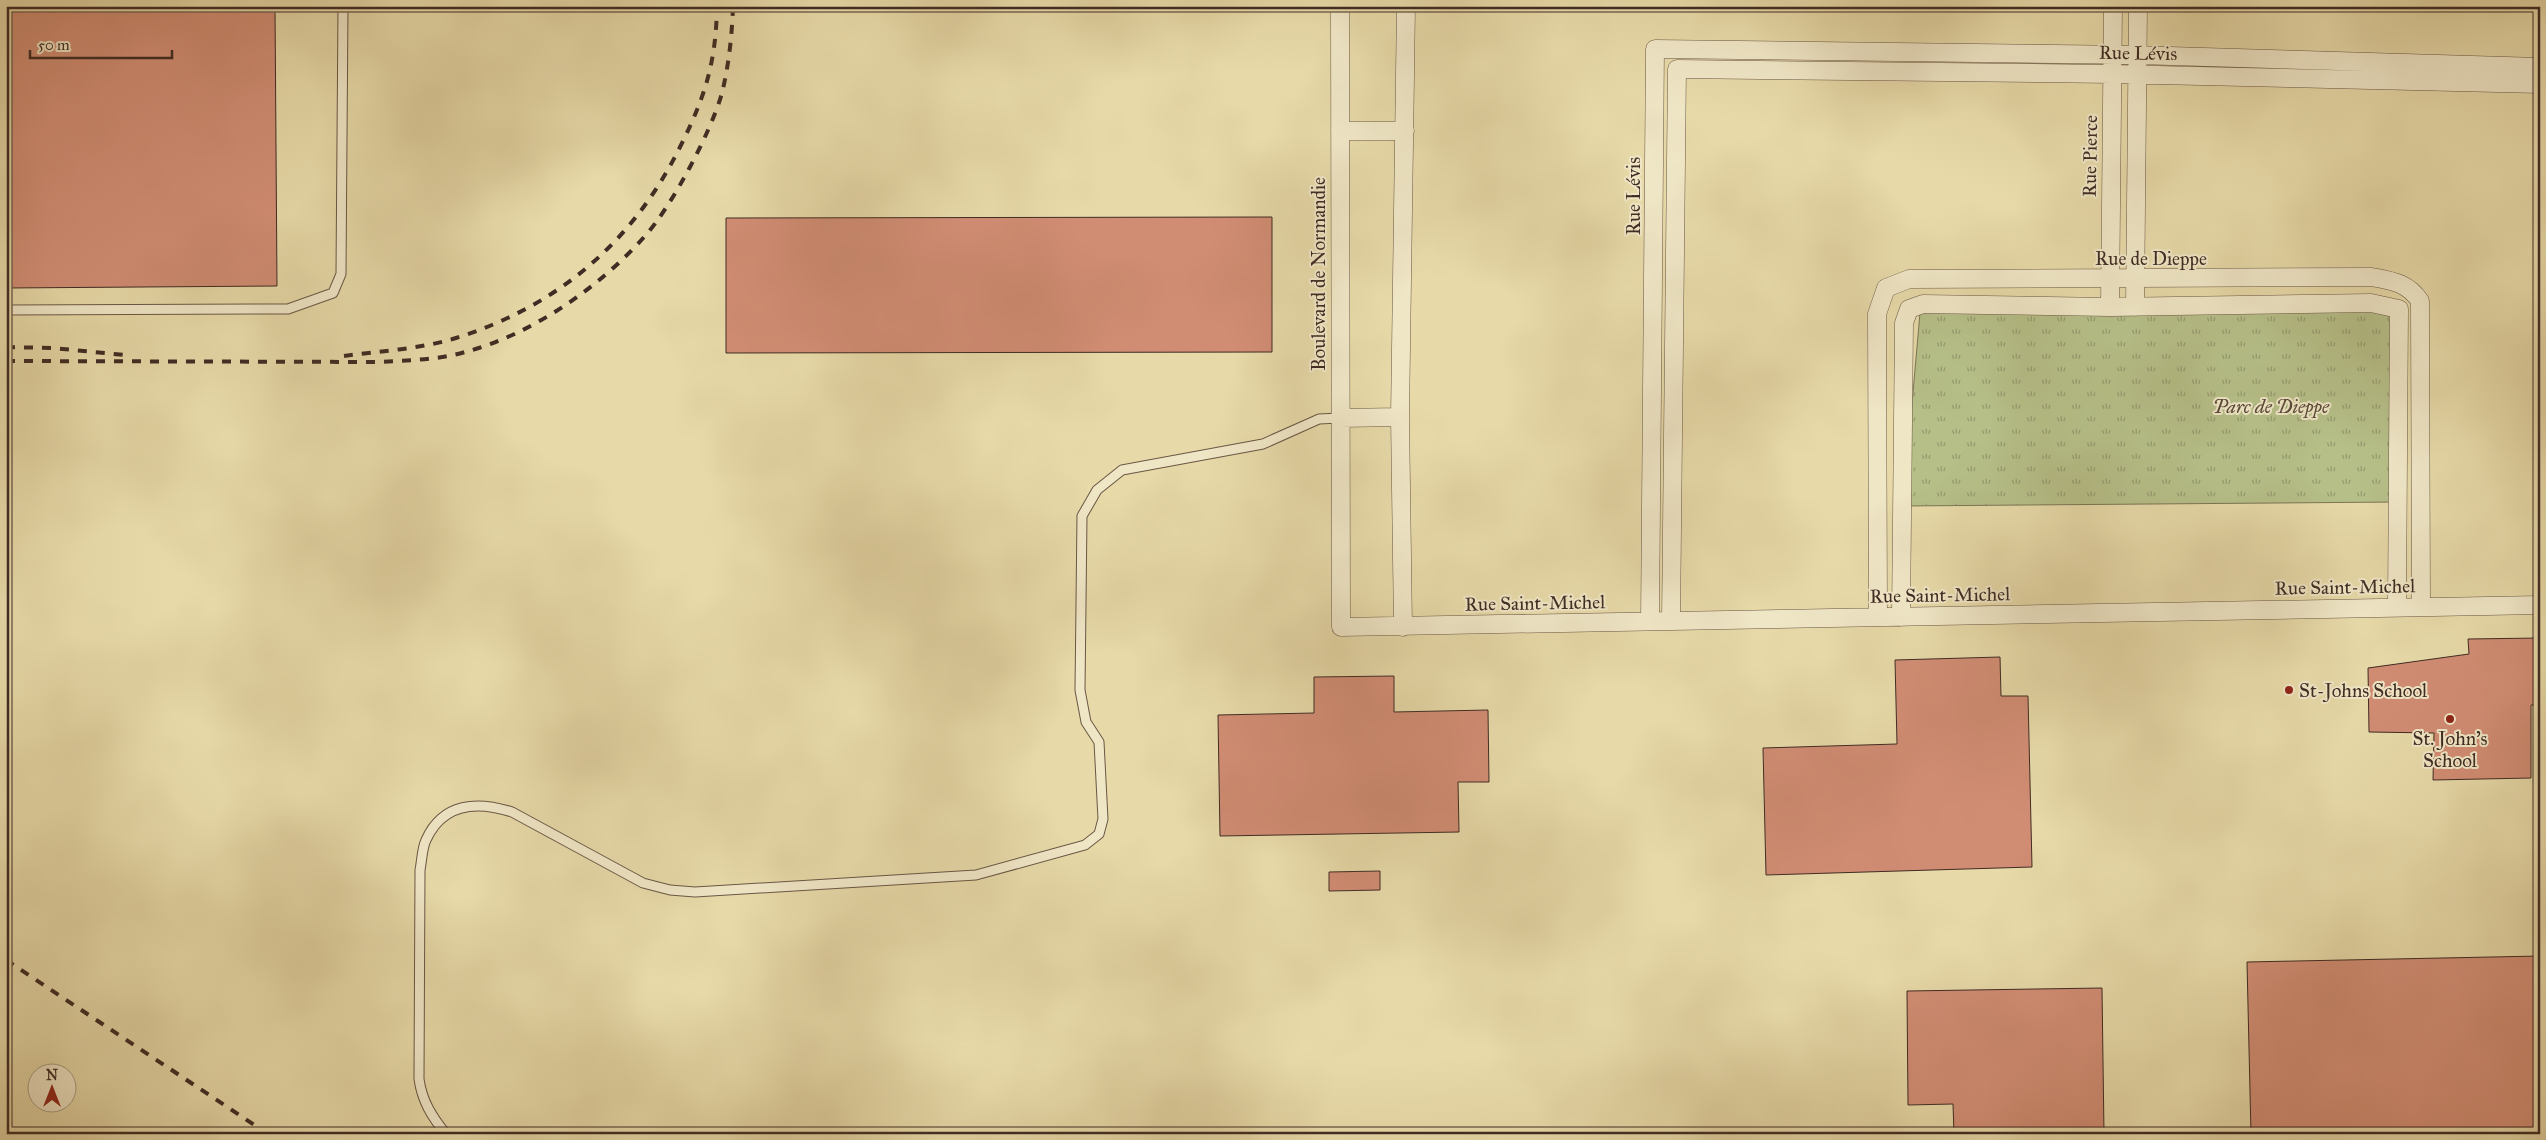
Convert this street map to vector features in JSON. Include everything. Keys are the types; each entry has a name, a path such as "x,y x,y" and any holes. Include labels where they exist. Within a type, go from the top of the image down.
{"street":[{"name":"Boulevard de Normandie","path":"1340,6 1341,627"},
{"path":"1404,627 1400,417 1406,6"},
{"name":"Rue Pierce","path":"2110,307 2113,6"},
{"path":"2135,306 2138,6"},
{"path":"1656,49 1677,69 1671,621"},
{"name":"Rue Lévis","path":"1650,621 1656,49 2137,55 2540,67"},
{"path":"1898,53 1898,72"},
{"path":"2376,62 2377,80"},
{"name":"Rue Lévis","path":"1677,69 2113,74 2540,84"},
{"path":"1340,131 1405,131"},
{"name":"Rue de Dieppe","path":"1886,288 1909,279 2372,278 2398,281 2413,291"},
{"path":"1878,617 1877,314 1886,288 1909,309"},
{"path":"2397,607 2398,309 2413,291 2420,301 2421,607"},
{"path":"1909,309 1923,304 2110,307 2371,303 2398,309"},
{"path":"1901,617 1904,323 1909,309"},
{"path":"1653,343 1674,342"},
{"path":"1340,418 1400,417"},
{"name":"Rue Saint-Michel","path":"1341,627 2540,605"}],"lane":[{"path":"6,310 288,309 333,293 341,274 342,6"},
{"path":"446,1134 434,1120 422,1096 419,1079 420,870 426,840 438,822 456,810 472,804 491,805 512,812 644,883 670,890 695,892 976,875 1085,845 1099,834 1103,819 1099,742 1086,722 1080,690 1082,516 1097,490 1122,470 1263,444 1319,419 1340,418"}],"green space":[{"name":"Parc de Dieppe","path":"2400,305 2398,502 1903,506 1920,313"}],"building":[{"path":"6,6 275,6 277,286 6,288"},
{"path":"1272,217 1272,352 726,353 726,218"},
{"name":"St. John's School","path":"2540,638 2540,705 2531,705 2531,778 2433,780 2434,733 2369,732 2368,668 2469,654 2468,639"},
{"path":"2000,657 2001,696 2028,696 2032,867 1766,875 1763,748 1897,744 1895,660"},
{"path":"1394,676 1394,712 1488,710 1489,782 1458,782 1459,832 1220,836 1218,715 1314,713 1314,677"},
{"path":"1380,871 1380,890 1329,891 1329,872"},
{"path":"2540,956 2540,1134 2251,1134 2247,962"},
{"path":"2102,988 2104,1134 1954,1134 1953,1104 1908,1105 1907,991"}],"railway":[{"path":"344,356 429,345 493,325 559,289 589,266 615,241 640,212 661,181 680,147 708,79 714,45 717,6"},
{"path":"6,361 382,362 455,355 515,334 563,307 586,291 627,255 656,223 690,168 717,109 727,71 733,6"},
{"path":"6,347 53,348 125,355"},
{"path":"6,960 268,1134"}],"place":[{"name":"St-Johns School","path":"2289,690"},
{"name":"St. John's School","path":"2450,719"}]}
